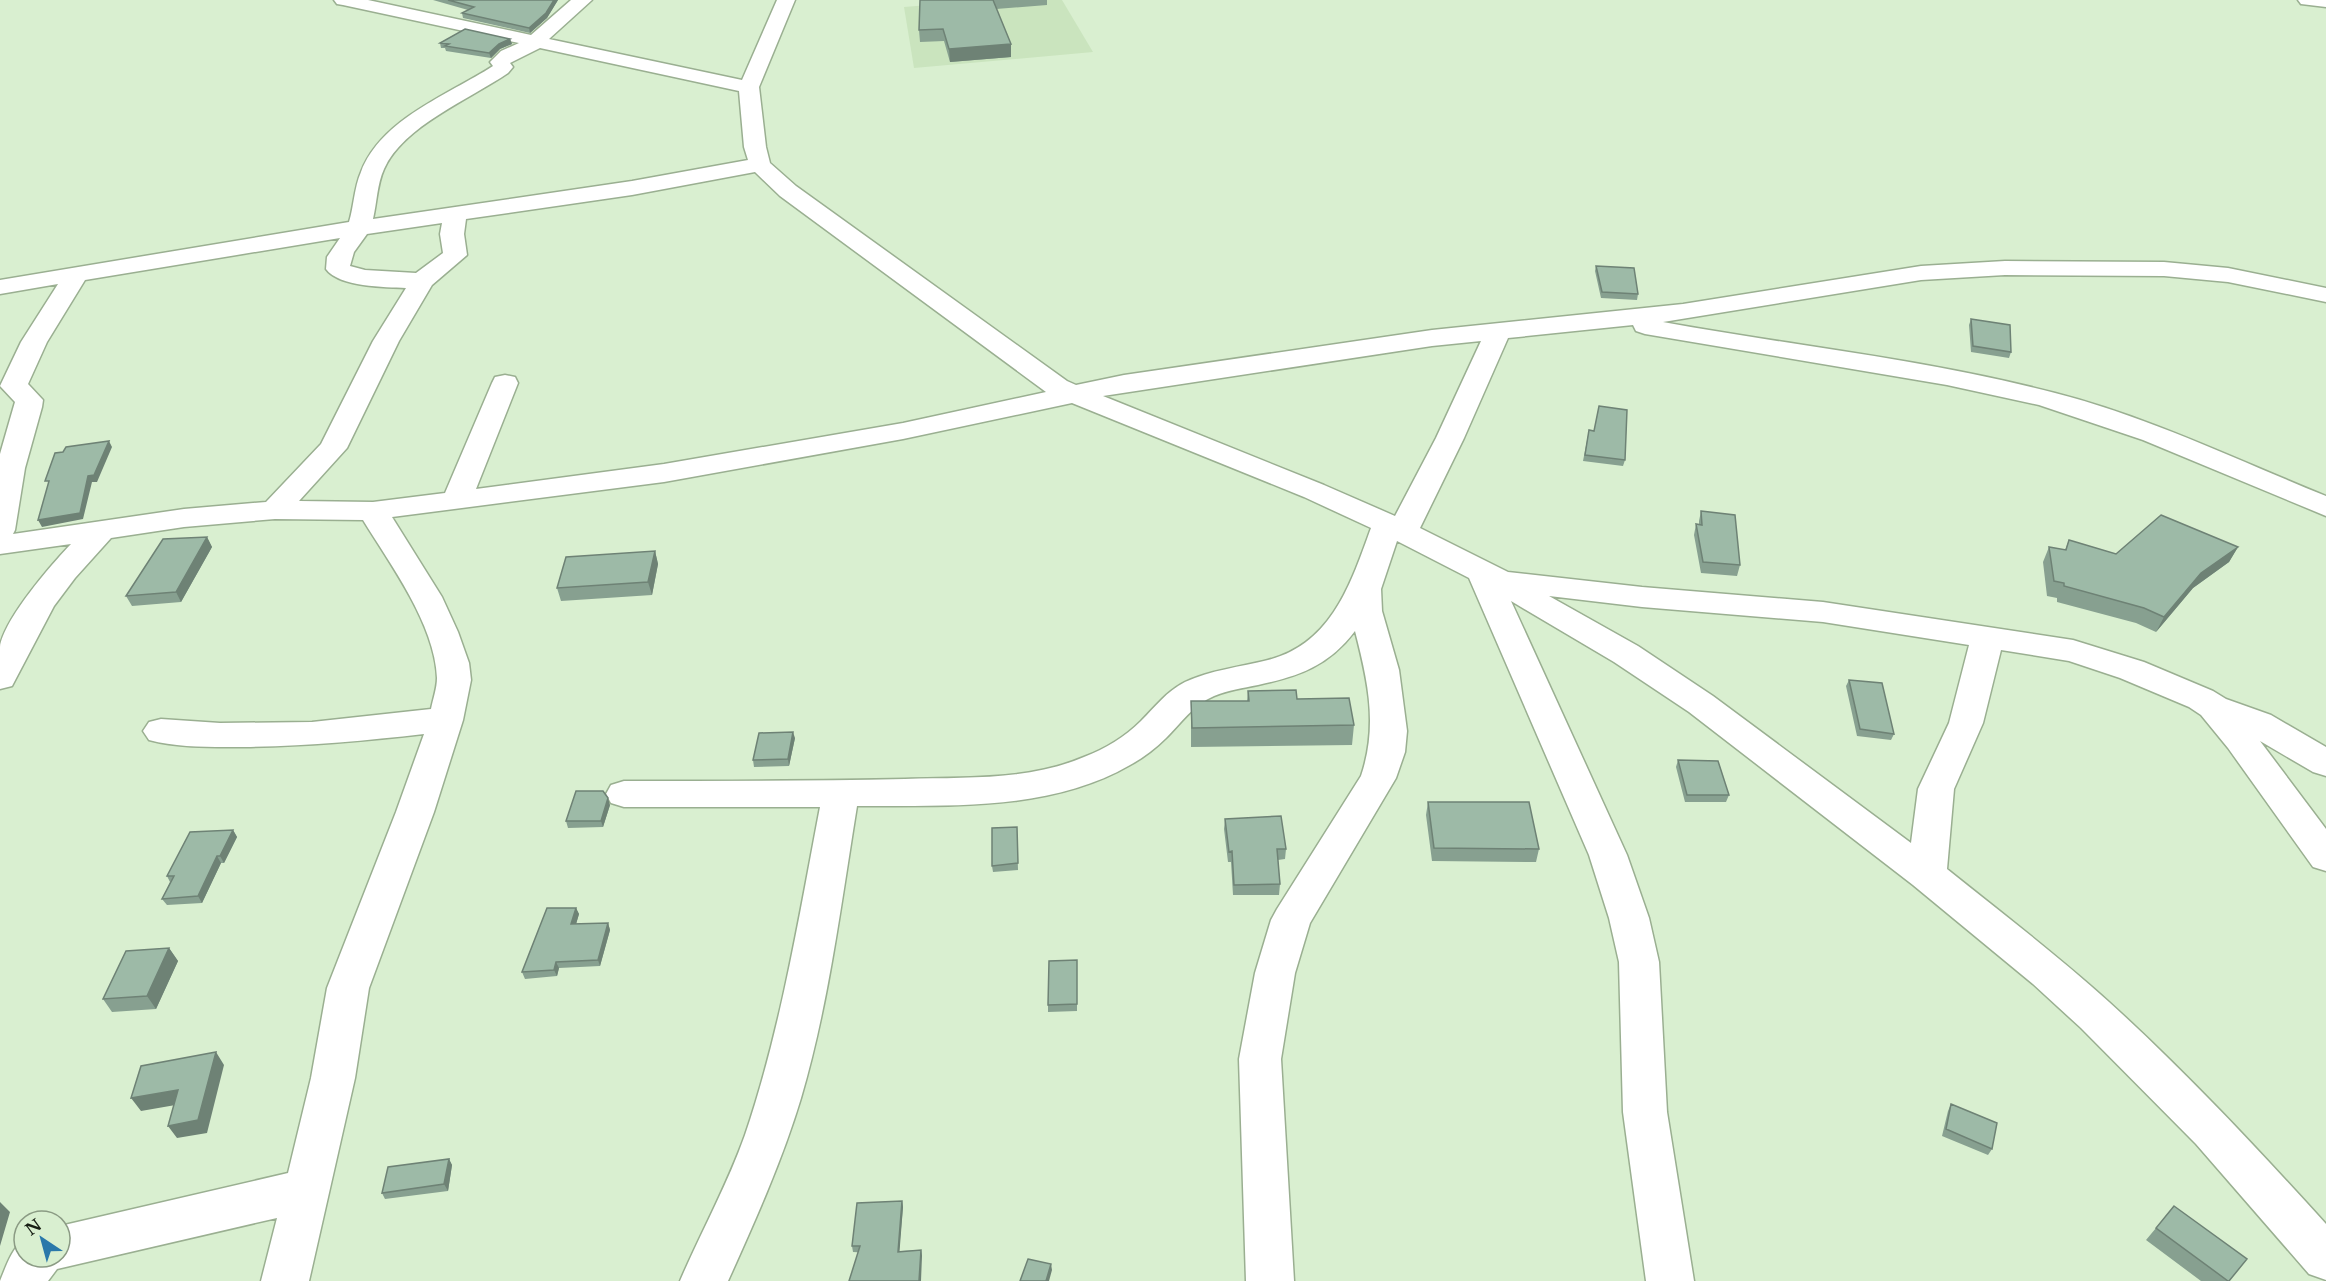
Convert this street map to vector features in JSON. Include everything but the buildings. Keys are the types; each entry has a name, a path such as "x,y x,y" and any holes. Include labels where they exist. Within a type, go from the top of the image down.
{"street":[{"path":"344,0 749,87"},
{"path":"422,281 356,276 340,272 337,263 359,227 369,193 372,170 401,133 501,69 503,67 500,62 508,55 547,33 559,19 583,0"},
{"path":"786,0 749,87 755,147 760,164 771,177 819,215 1068,393 1314,491 1396,528 1490,576 1626,654 1701,704 1927,875 2048,972 2212,1130 2326,1258"},
{"path":"2307,0 2326,2"},
{"path":"547,2 559,19 598,56"},
{"path":"0,287 359,227 632,188 760,164"},
{"path":"276,510 333,448 386,341 422,281 455,255 452,234 455,214"},
{"path":"0,545 184,518 276,510 374,511 664,473 981,415 1068,393 1403,341 1683,312 1921,273 1986,269 2076,268 2197,272 2281,284 2326,294"},
{"path":"0,530 11,468 20,432 28,413 29,400 7,387 76,274"},
{"path":"1616,320 1725,342 1995,387 2048,399 2140,428 2326,507"},
{"path":"624,794 841,794 1044,785 1088,770 1128,751 1153,730 1175,705 1192,693 1216,682 1293,666 1319,653 1353,611 1396,528 1450,438 1498,332"},
{"path":"456,501 505,383"},
{"path":"285,1281 333,1078 348,988 415,812 446,720 454,680 453,663 426,597 374,511"},
{"path":"0,678 14,655 31,616 49,589 101,531"},
{"path":"1490,576 1642,597 1823,612 2055,647 2099,659 2182,690 2213,707 2259,724 2326,763"},
{"path":"1490,576 1608,855 1629,918 1640,973 1645,1112 1670,1281"},
{"path":"1270,1281 1260,1059 1275,973 1291,920 1378,778 1388,752 1389,731 1382,670 1366,612 1365,589"},
{"path":"1927,875 1936,789 1966,723 1988,637"},
{"path":"2213,707 2240,739 2326,857"},
{"path":"161,731 220,735 312,734 446,720"},
{"path":"704,1281 736,1212 766,1137 799,1018 841,794"},
{"path":"72,1245 308,1189"}],"shaded area":[{"path":"990,0 1062,0 1093,52 914,68 904,7"}]}
